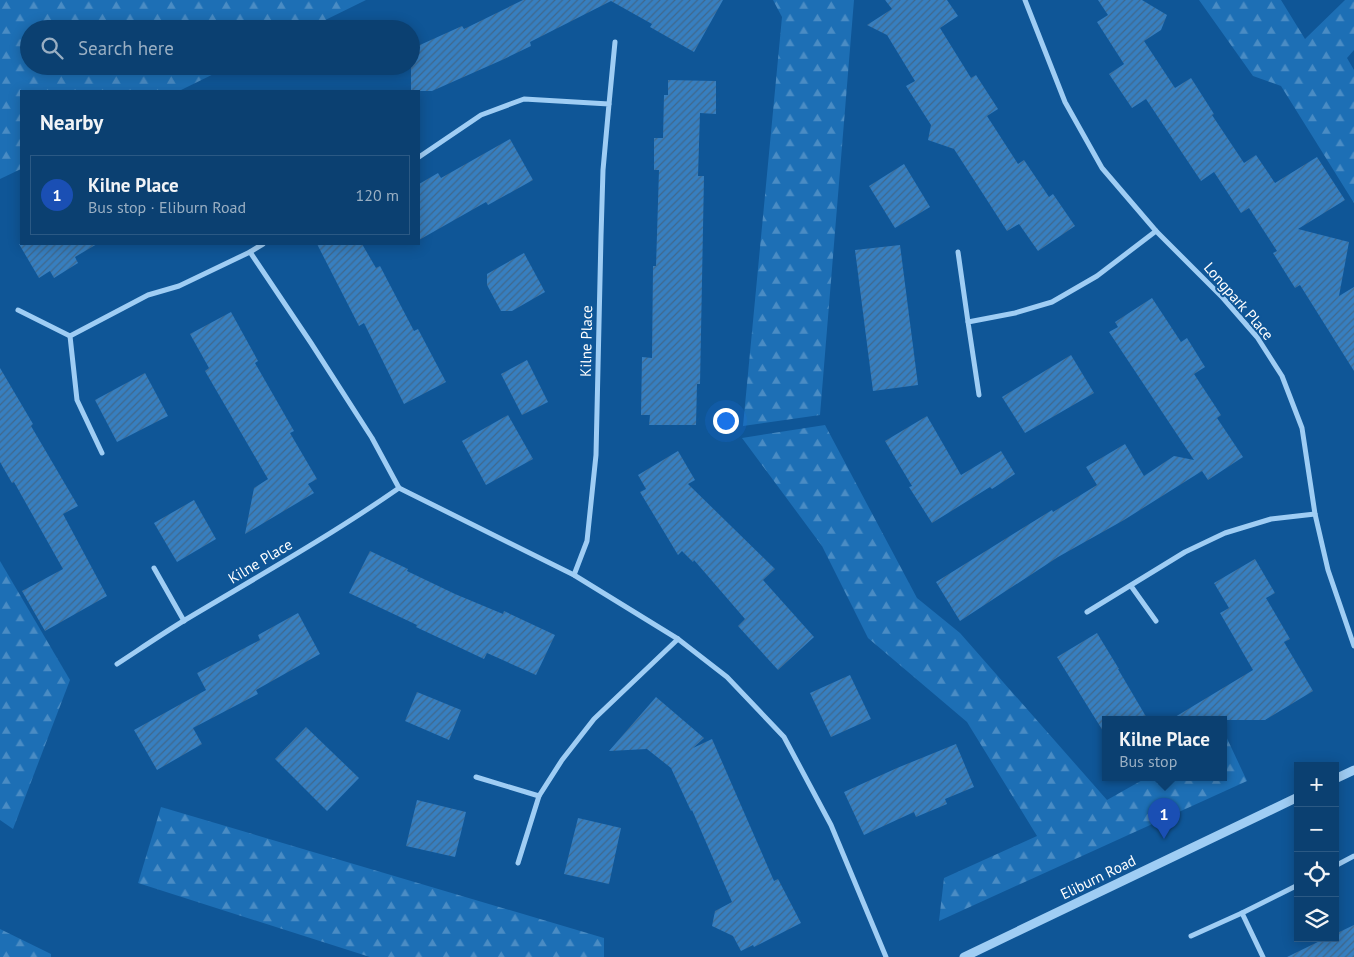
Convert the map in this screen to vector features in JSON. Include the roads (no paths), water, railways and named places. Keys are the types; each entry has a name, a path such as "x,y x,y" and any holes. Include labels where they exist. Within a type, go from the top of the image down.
{"street":[{"name":"Longpark Place","path":"1025,0 1065,102 1102,168 1156,231 1229,304 1257,337 1282,376 1302,428 1315,514 1328,570 1354,646"},
{"name":"Kilne Place","path":"574,576 587,541 596,456 602,208 615,42"},
{"path":"420,155 481,115 524,99 609,104"},
{"path":"968,322 1015,314 1052,302 1097,276 1156,231"},
{"path":"70,336 148,295 179,286 262,245"},
{"path":"250,252 367,430 399,488 574,576 678,639 726,677 784,737 831,825 886,957"},
{"path":"958,252 979,396"},
{"path":"18,310 70,336"},
{"path":"70,336 77,400 102,453"},
{"name":"Kilne Place","path":"117,664 184,621 300,552 399,488"},
{"path":"1087,612 1185,552 1225,533 1271,519 1315,514"},
{"path":"154,568 184,621"},
{"path":"1132,586 1156,621"},
{"path":"518,863 539,796 562,760 594,719 678,639"},
{"path":"1339,777 1354,770"},
{"path":"476,777 539,796"},
{"name":"Eliburn Road","path":"964,957 1294,799"},
{"path":"1339,864 1354,856"},
{"path":"1192,936 1242,914 1294,887"},
{"path":"1242,914 1263,957"}],"place":[{"name":"Kilne Place","path":"1164,839"}]}
